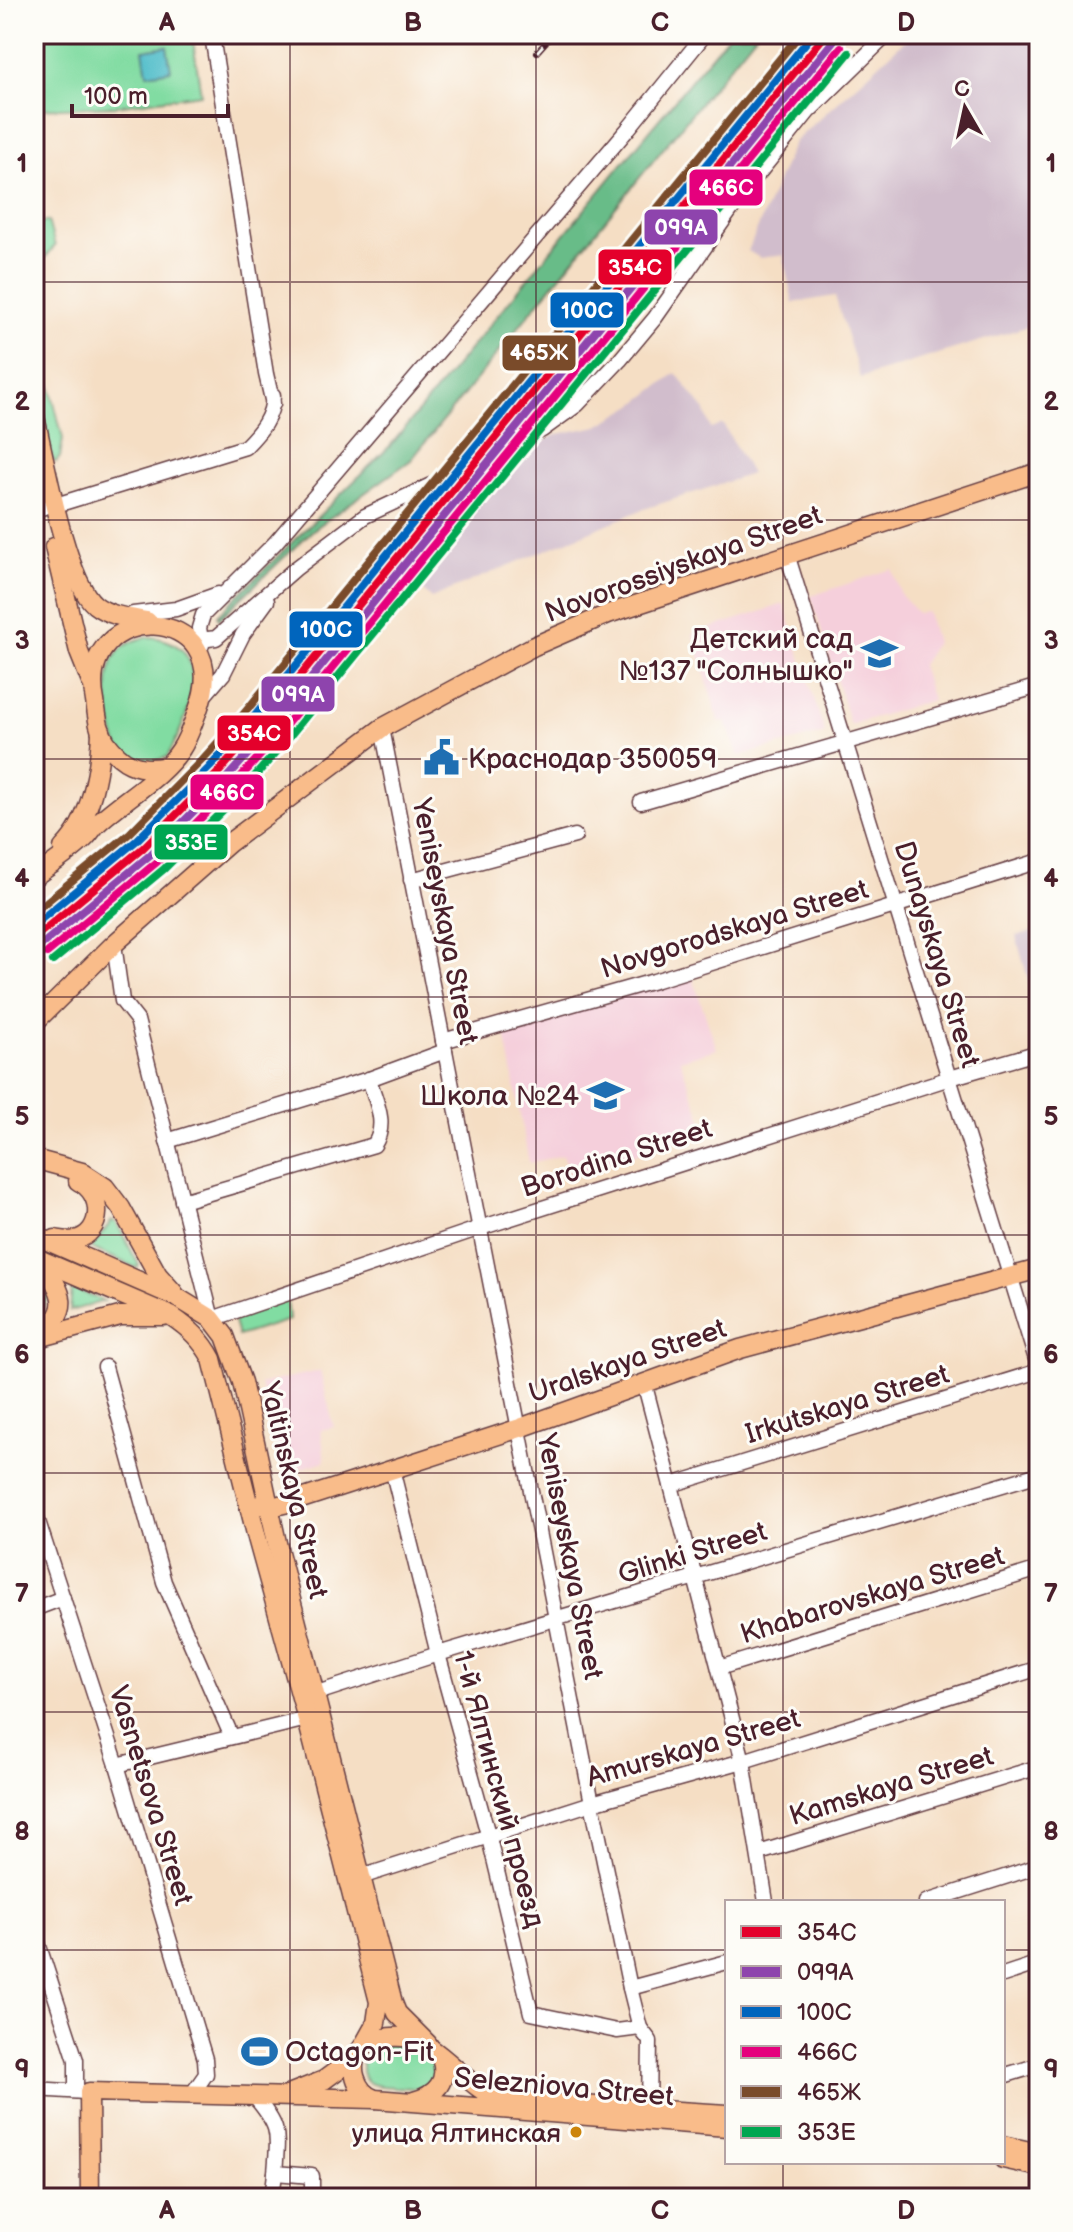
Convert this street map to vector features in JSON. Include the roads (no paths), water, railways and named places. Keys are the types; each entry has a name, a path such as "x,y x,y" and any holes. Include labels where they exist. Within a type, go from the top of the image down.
{"main road":[{"path":"34,412 45,507 81,590 100,609 166,625 193,638 204,690 182,747 97,824 87,837 34,877"},
{"path":"34,463 101,731 98,769 80,820 67,844 34,871"},
{"name":"Novorossiyskaya Street","path":"34,1023 114,944 229,843 382,728 534,646 608,614 1039,472"},
{"path":"91,682 98,659 118,636 145,624 166,625"},
{"path":"101,731 115,753 128,764 144,770 163,767"},
{"path":"34,1160 84,1184 94,1193 98,1211 94,1226 86,1236 72,1241 37,1236"},
{"path":"34,1160 82,1172 105,1187 121,1208 175,1307"},
{"path":"37,1236 175,1307"},
{"path":"37,1259 212,1319"},
{"path":"34,1340 62,1311 64,1303 37,1259"},
{"name":"Uralskaya Street","path":"271,1507 520,1428 740,1349 1039,1269"},
{"path":"34,1340 120,1316 175,1307"},
{"name":"Yaltinskaya Street","path":"175,1307 186,1326 204,1344 217,1377 379,2002 376,2023 360,2051"},
{"name":"Yaltinskaya Street","path":"212,1319 225,1336 242,1382 279,1552 393,2003 397,2013 434,2051"},
{"path":"244,1489 258,1504 264,1508 271,1507"},
{"path":"90,2198 82,2091 404,2101 426,2097 442,2083 444,2074 434,2051 401,2036 372,2041 324,2080 277,2097"},
{"path":"360,2051 355,2078 365,2095 375,2099"},
{"name":"Selezniova Street","path":"434,2051 482,2091 500,2100 725,2114"},
{"name":"Selezniova Street","path":"404,2101 725,2127"},
{"path":"1005,2146 1037,2155"},
{"path":"1005,2159 1037,2155"}],"street":[{"path":"705,34 628,129 377,419 275,543 203,615 193,638 208,641 222,634 281,581 365,516 501,452 542,430 578,404 655,318 742,194 808,112 888,34"},
{"path":"212,36 273,404"},
{"path":"45,507 245,447 263,430 273,404 273,373"},
{"name":"Dunayskaya Street","path":"787,554 1039,1370"},
{"path":"204,690 223,674 243,634 281,581"},
{"path":"166,625 232,586"},
{"path":"118,615 176,609 218,594"},
{"path":"641,802 1039,686"},
{"name":"Yeniseyskaya Street","path":"382,728 592,1803 630,1988 640,2028 650,2041 649,2109"},
{"path":"411,880 575,836"},
{"name":"Novgorodskaya Street","path":"167,1141 369,1079 444,1046 1039,861"},
{"name":"Yaltinskaya Street","path":"114,944 122,1001 137,1020 212,1319"},
{"name":"Borodina Street","path":"212,1319 480,1228 1039,1052"},
{"path":"182,1201 374,1145 380,1135 382,1120 369,1079"},
{"path":"105,1367 164,1582 231,1735"},
{"name":"Irkutskaya Street","path":"671,1485 1039,1370"},
{"path":"644,1382 743,1761 766,1900"},
{"name":"1-й Ялтинский проезд","path":"392,1469 438,1654 489,1838 531,2013 617,2031 640,2028"},
{"name":"Glinki Street","path":"314,1694 1039,1474"},
{"name":"Vasnetsova Street","path":"34,1509 117,1765 198,2033 206,2074 192,2094"},
{"name":"Khabarovskaya Street","path":"719,1668 1039,1569"},
{"path":"34,1609 63,1598"},
{"name":"Amurskaya Street","path":"361,1877 592,1803 743,1761 1039,1668"},
{"path":"117,1765 307,1719"},
{"name":"Kamskaya Street","path":"759,1853 1039,1767"},
{"path":"932,1900 1039,1866"},
{"path":"34,1931 76,2060 82,2091 34,2089"},
{"path":"630,1988 725,1963"},
{"path":"1005,1974 1039,1963"},
{"path":"1005,2075 1039,2065"},
{"path":"254,2096 274,2121 278,2140 272,2198"},
{"path":"275,2173 312,2176 312,2198"}],"water":[{"path":"167,46 171,70 147,74 143,50"}],"railway":[{"path":"537,52 553,34"}],"place":[{"name":"Детский сад №137 \"Солнышко\"","path":"879,654"},
{"name":"Краснодар 350059","path":"442,758"},
{"name":"Школа №24","path":"605,1095"},
{"name":"Octagon-Fit","path":"259,2051"},
{"name":"улица Ялтинская","path":"576,2132"}]}
